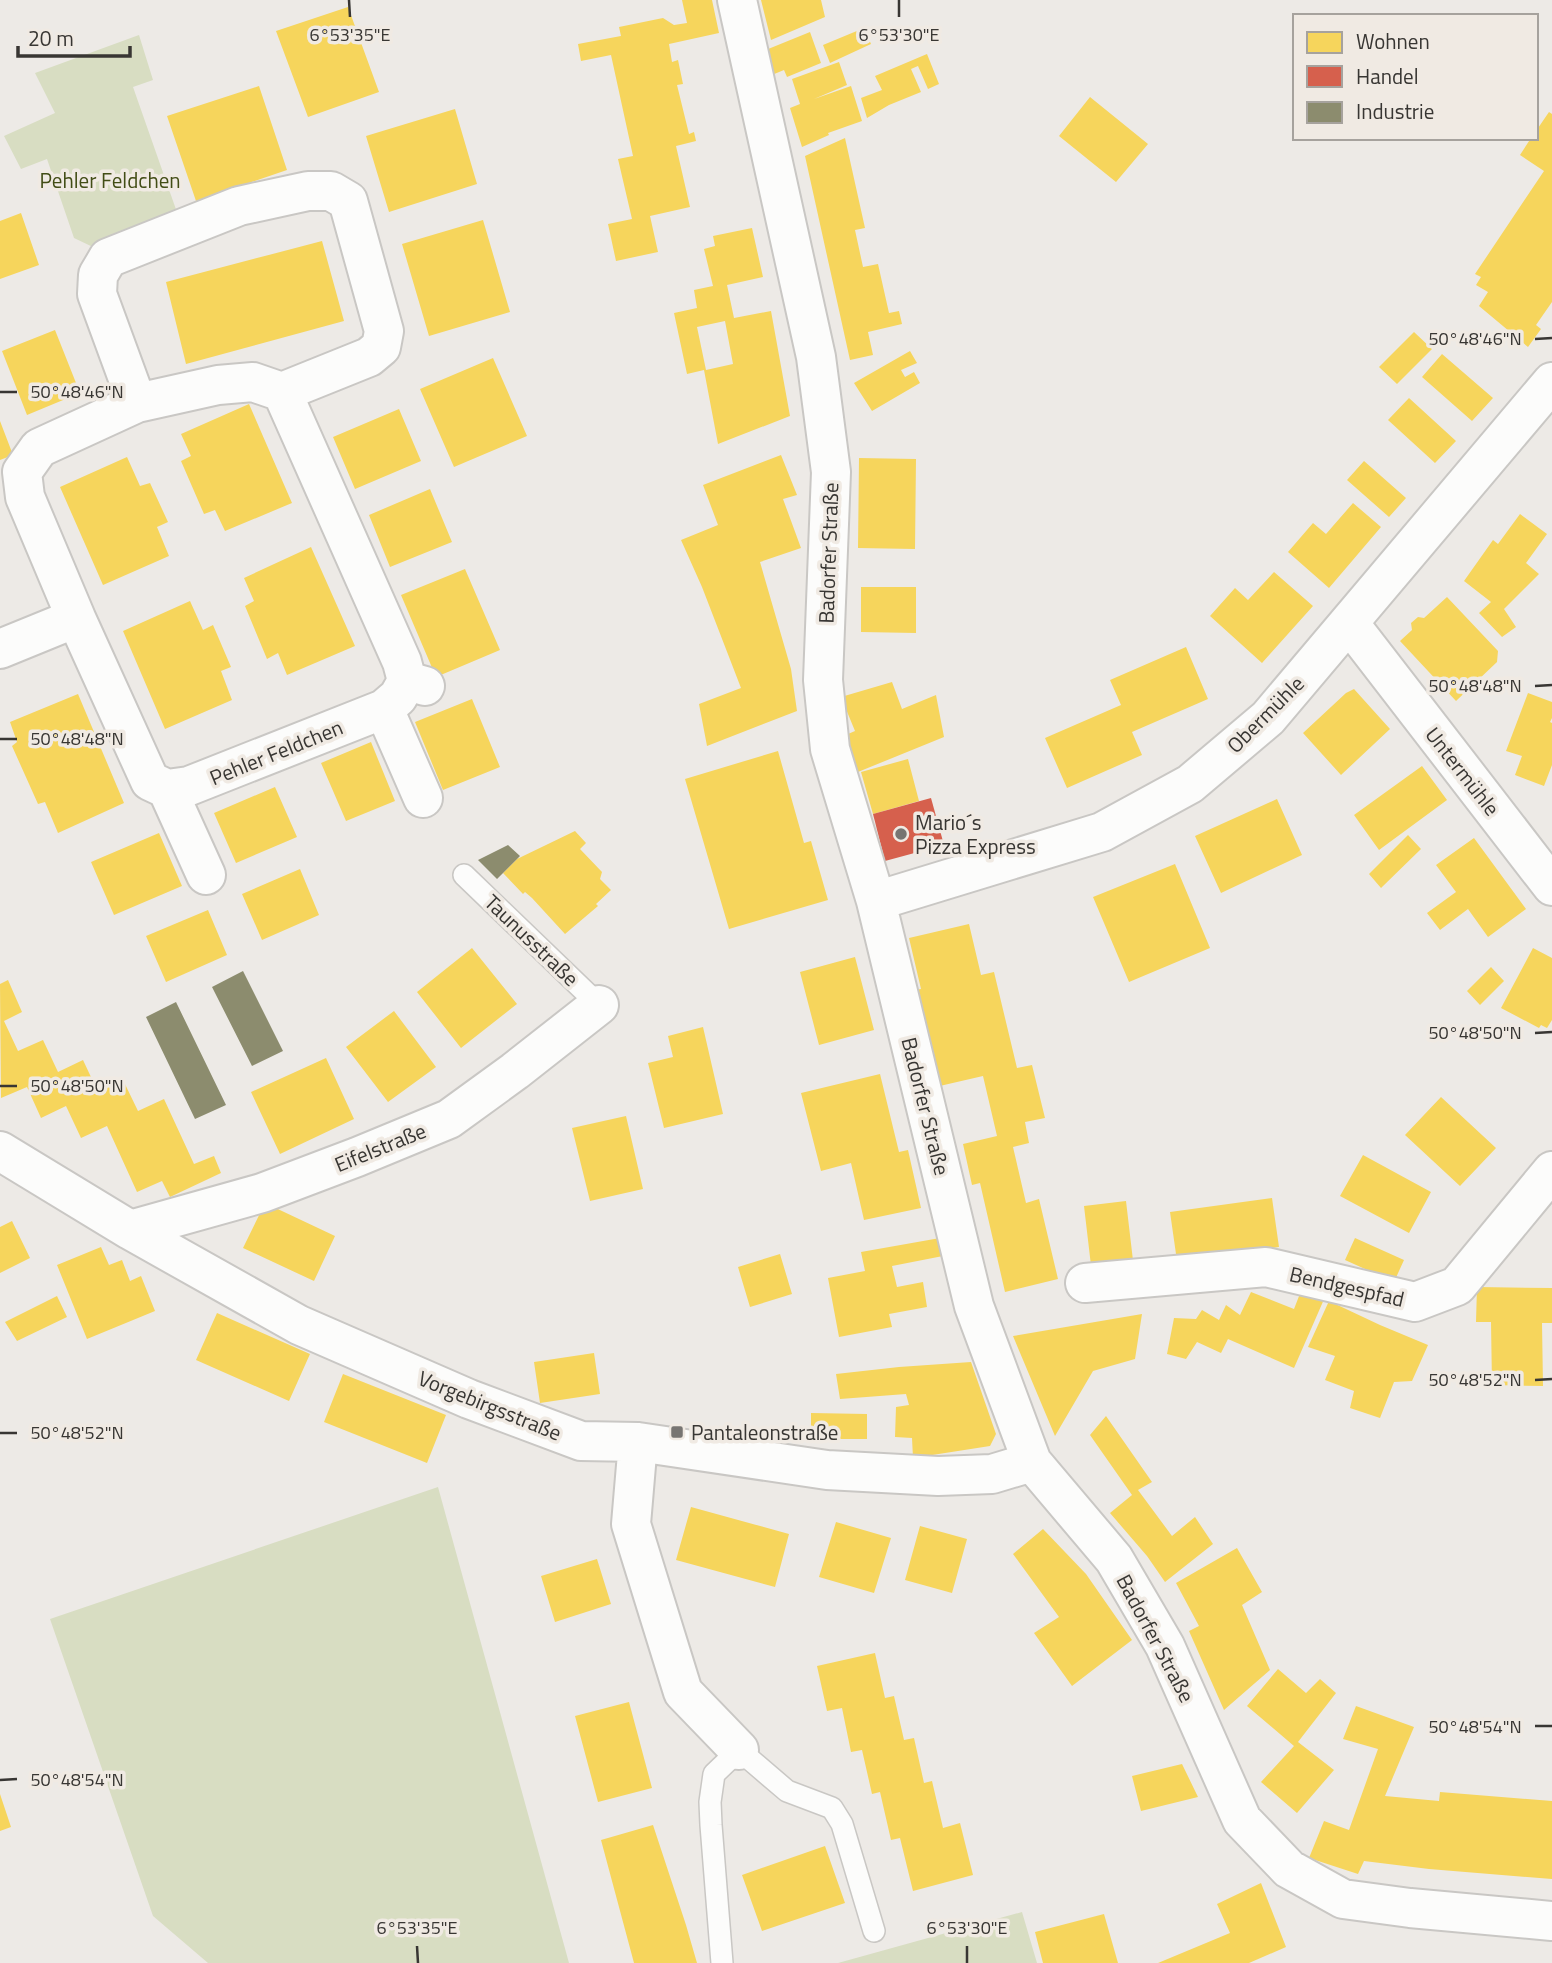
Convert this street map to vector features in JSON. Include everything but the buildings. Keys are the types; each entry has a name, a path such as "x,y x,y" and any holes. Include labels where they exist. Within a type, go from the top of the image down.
{"street":[{"name":"Badorfer Straße","path":"737,0 816,356 831,471 823,680 830,750 876,901 974,1306 1032,1462 1114,1559 1166,1646 1242,1820 1289,1869 1343,1899 1552,1921"},
{"path":"136,403 97,294 98,275 108,258 239,206 308,191 331,191 348,201 384,331 381,347 369,357 282,392 253,382 218,385 136,403 39,448 22,472 25,497 150,781 167,789 206,875"},
{"name":"Obermühle","path":"876,901 1102,832 1190,784 1268,718 1552,382"},
{"path":"282,392 402,662 423,798"},
{"path":"0,649 76,618"},
{"name":"Untermühle","path":"1349,623 1552,886"},
{"name":"Pehler Feldchen","path":"167,789 189,786 405,692"},
{"name":"Eifelstraße","path":"130,1230 262,1193 449,1119 600,1005"},
{"name":"Vorgebirgsstraße","path":"0,1151 130,1230 299,1325 469,1399 581,1441 638,1442 827,1469 938,1476 992,1474 1032,1462"},
{"name":"Bendgespfad","path":"1085,1283 1266,1268 1415,1302 1457,1286 1552,1171"},
{"path":"638,1442 631,1524 683,1692 739,1751"}],"lane":[{"name":"Taunusstraße","path":"464,875 600,1005"},
{"path":"722,1963 710,1802 714,1774 739,1751 787,1791 832,1808 842,1824 874,1931"}],"green space":[{"name":"Pehler Feldchen","path":"139,35 153,80 133,87 179,218 95,248 74,238 47,159 21,169 4,136 55,113 35,73"},
{"path":"438,1487 569,1963 208,1963 153,1916 50,1619"},
{"path":"1022,1912 1037,1963 838,1963"}],"place":[{"name":"Mario´s Pizza Express","path":"901,834"},
{"name":"Pantaleonstraße","path":"677,1432"}]}
